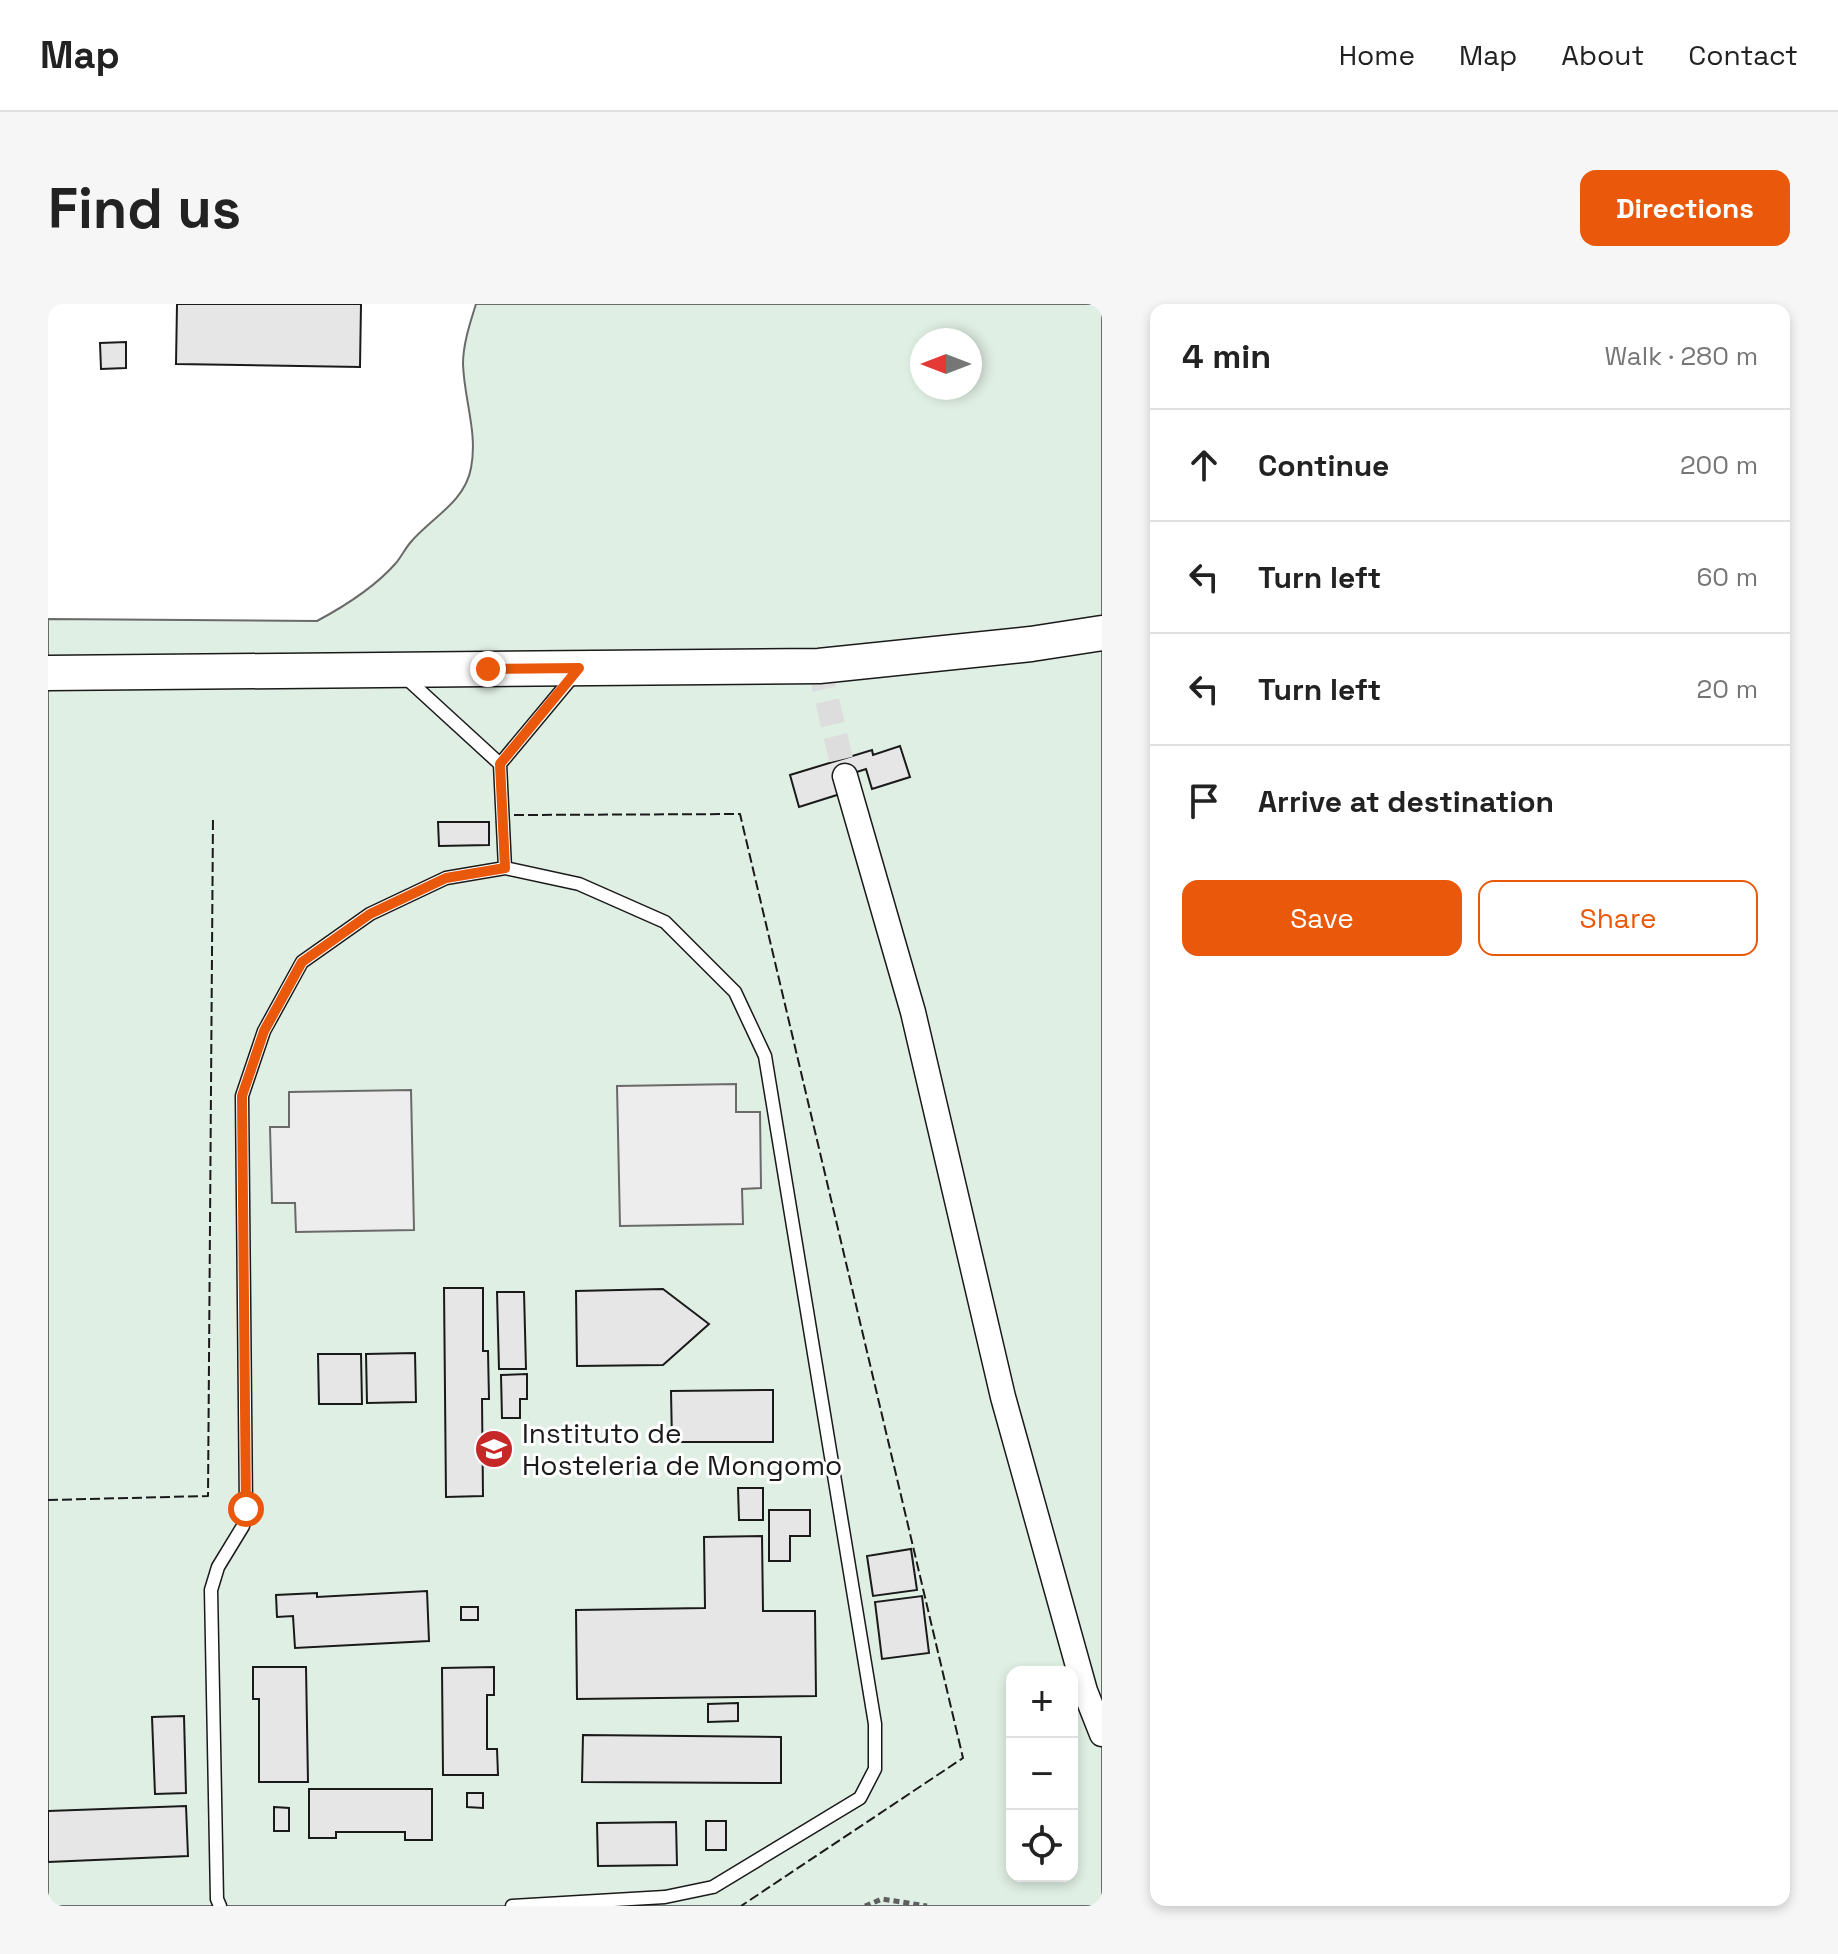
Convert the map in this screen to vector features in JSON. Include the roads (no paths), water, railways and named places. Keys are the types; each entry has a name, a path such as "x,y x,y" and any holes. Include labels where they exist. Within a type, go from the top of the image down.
{"street":[{"path":"48,673 819,666 1031,644 1102,633"},
{"path":"845,776 913,1012 1003,1397 1085,1691 1102,1734"}],"lane":[{"path":"505,868 500,764 579,668"},
{"path":"397,669 500,764"},
{"path":"220,1906 217,1899 211,1590 218,1567 243,1526 246,1509 242,1096 264,1031 302,962 370,914 446,878 505,868 579,884 665,922 735,992 765,1056 875,1724 875,1769 860,1798 713,1887 665,1897 512,1906"}],"tunnel":[{"path":"819,666 845,776"}],"place":[{"name":"Instituto de Hosteleria de Mongomo","path":"494,1449"}]}
